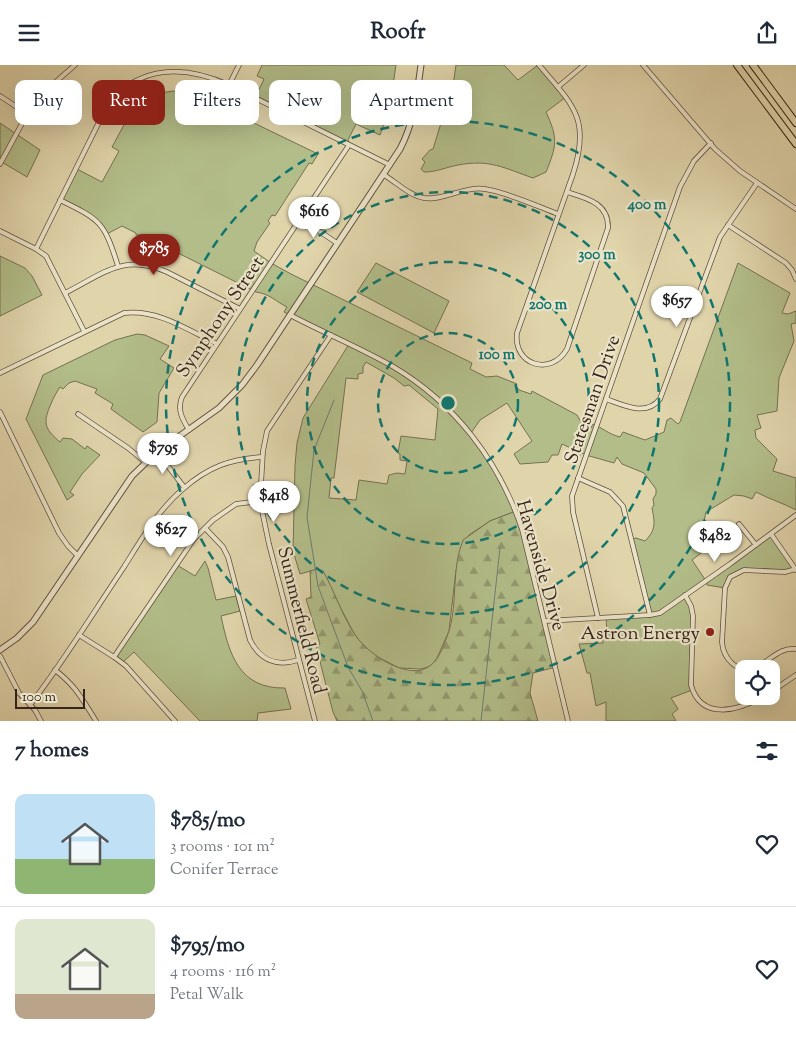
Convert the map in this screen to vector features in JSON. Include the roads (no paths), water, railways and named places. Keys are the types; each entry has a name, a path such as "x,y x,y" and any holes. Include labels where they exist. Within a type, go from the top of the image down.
{"highway":[{"path":"737,65 796,144"},
{"path":"753,65 796,123"}],"street":[{"path":"58,80 75,65"},
{"path":"232,80 239,65"},
{"path":"0,650 17,638 32,622 122,488 145,462 219,408 233,395 257,365 400,149 410,130 421,65"},
{"path":"539,65 572,106 578,119 580,152 517,336 517,346 521,354 538,365 552,363 560,358 567,349 608,228 608,217 600,206 593,201 567,191"},
{"path":"558,87 584,65"},
{"path":"643,65 732,165 796,209"},
{"path":"36,249 105,109 115,94 134,80 154,71 170,68 191,69 217,80"},
{"path":"0,96 15,106"},
{"path":"259,100 390,165"},
{"path":"0,164 20,125"},
{"name":"Statesman Drive","path":"598,618 572,505 572,495 680,187 694,161 711,143"},
{"name":"Symphony Street","path":"189,430 180,414 180,400 349,145"},
{"path":"384,175 423,198 438,197 469,189 484,189 558,214"},
{"path":"606,399 637,409 657,404 720,237 757,183"},
{"path":"60,200 86,213 99,223 106,231 118,266"},
{"path":"301,219 338,243"},
{"path":"728,225 786,263 796,279"},
{"path":"0,231 42,252 50,262 84,331"},
{"path":"65,293 118,266 136,263 155,267 240,309"},
{"path":"0,373 124,313 144,312 163,318 217,344"},
{"name":"Havenside Drive","path":"290,315 382,361 417,382 439,401 471,434 495,469 516,511 527,547 568,721"},
{"name":"Summerfield Road","path":"315,721 298,660 260,501 262,457 267,431 331,335"},
{"path":"0,412 59,533 77,555"},
{"path":"78,413 128,447 145,462"},
{"path":"157,452 184,487"},
{"path":"30,705 156,518 184,487 209,471 231,461 262,457"},
{"path":"578,479 610,492 623,507 650,615"},
{"path":"114,657 194,539 213,520 236,504 260,501"},
{"path":"545,621 650,615 662,611 796,515"},
{"path":"739,524 756,545"},
{"path":"206,528 223,547 228,557 250,640 256,651 262,657 272,662 285,663 298,660"},
{"path":"770,534 796,570 787,572 744,570 730,577 724,588 722,650 727,659 733,664 744,668 754,668 782,650 796,649"},
{"path":"685,595 692,607 693,616 691,685 693,694 710,711 722,713 746,705"},
{"path":"78,635 114,657 130,670 175,721"},
{"path":"0,656 19,693 41,721"},
{"path":"55,670 73,685 96,721"},
{"path":"780,686 796,675"}],"waterway":[{"path":"334,400 314,450 307,517 318,586 348,667 362,691 373,721"},
{"path":"481,721 500,548"}],"place":[{"name":"Astron Energy","path":"710,632"}]}
